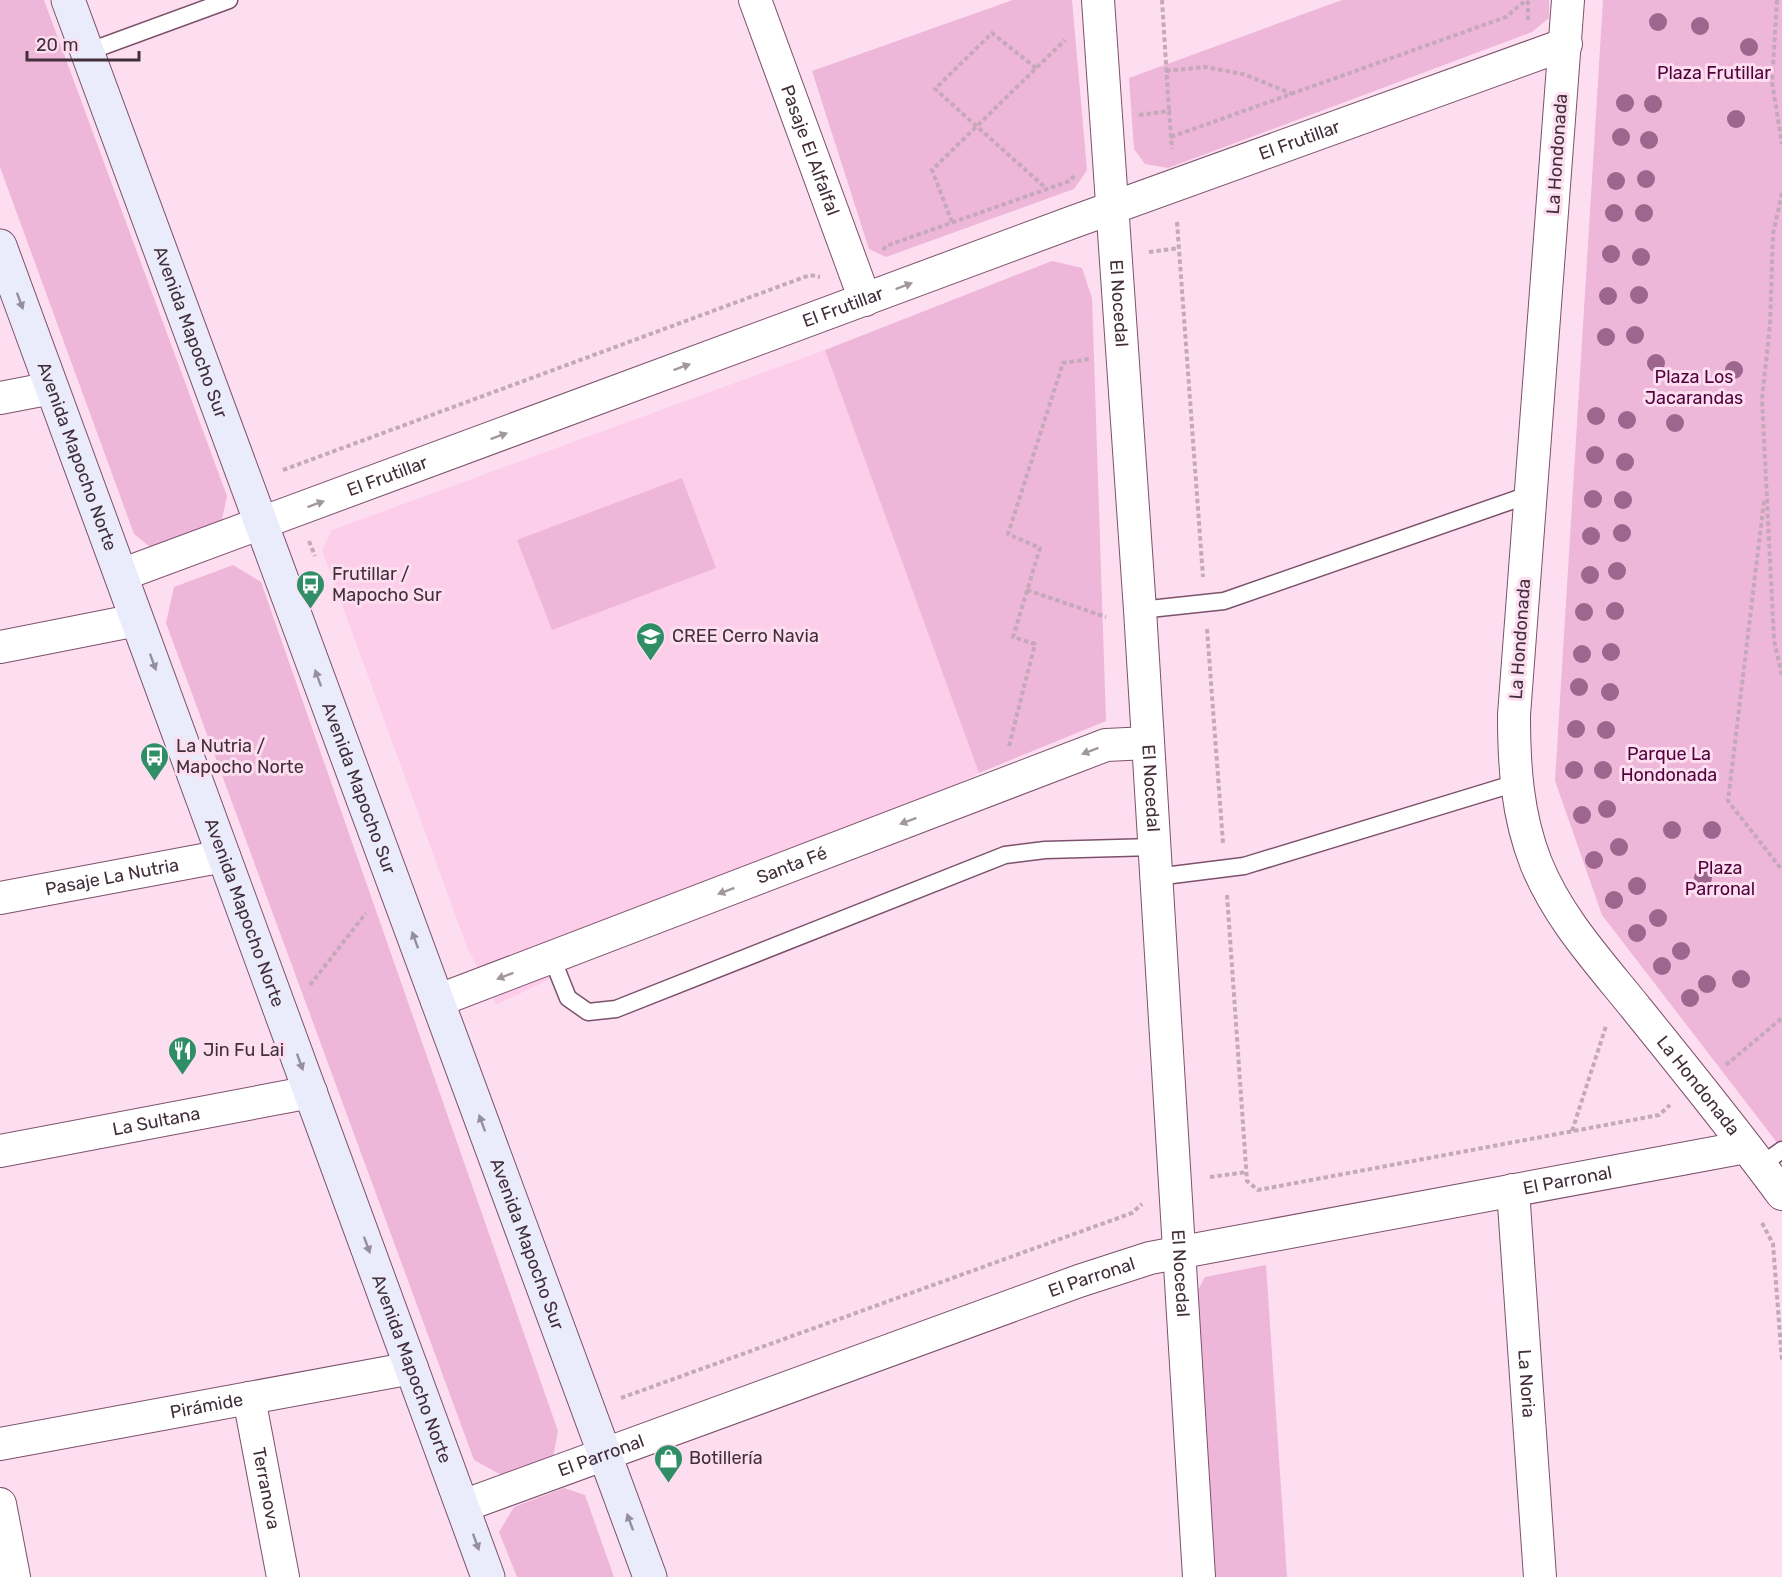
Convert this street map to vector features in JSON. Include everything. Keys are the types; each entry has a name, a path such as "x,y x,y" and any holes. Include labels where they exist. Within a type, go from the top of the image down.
{"street":[{"name":"Avenida Mapocho Sur","path":"68,0 650,1577"},
{"name":"Pasaje El Alfalfal","path":"755,0 864,300"},
{"name":"El Nocedal","path":"1098,0 1112,207 1126,614 1148,743 1199,1577"},
{"name":"La Hondonada","path":"1568,0 1514,715 1516,783 1523,823 1536,862 1551,896 1571,927 1644,1018 1763,1154 1782,1194"},
{"name":"El Frutillar","path":"121,575 1112,207 1566,44"},
{"name":"Avenida Mapocho Norte","path":"0,246 488,1577"},
{"path":"0,398 52,388"},
{"path":"0,647 137,620"},
{"name":"Santa Fé","path":"437,1001 1106,745 1148,743"},
{"name":"Pasaje La Nutria","path":"0,898 224,856"},
{"name":"La Sultana","path":"0,1151 311,1092"},
{"name":"El Parronal","path":"463,1506 1100,1274 1150,1258 1709,1154 1763,1154"},
{"name":"La Noria","path":"1513,1190 1540,1577"},
{"name":"Pirámide","path":"0,1444 412,1368"},
{"name":"Terranova","path":"249,1398 283,1577"},
{"path":"0,1504 14,1577"}],"lane":[{"path":"87,52 229,0"},
{"path":"1126,614 1224,602 1531,494"},
{"path":"552,958 568,998 588,1012 616,1009 1005,855 1045,850 1225,868 1244,866 1516,783"}],"path":[{"path":"1162,0 1247,1181 1258,1190 1659,1115 1670,1106"},
{"path":"1171,137 1506,17 1526,0"},
{"path":"1779,1 1772,82 1782,144"},
{"path":"1036,68 992,33 935,90 1047,189"},
{"path":"952,222 932,170 1070,35 1071,46"},
{"path":"1167,71 1205,67 1243,74 1294,94"},
{"path":"1106,119 1169,111"},
{"path":"283,470 810,275 823,278 874,259 886,246 1070,181 1079,170"},
{"path":"1782,193 1773,234 1770,325 1762,399 1774,640 1782,676"},
{"path":"1008,750 1035,644 1012,637 1040,548 1008,534 1063,363 1095,358"},
{"path":"1765,488 1728,801 1782,870"},
{"path":"1027,590 1126,614"},
{"path":"276,998 308,987 365,913 400,900"},
{"path":"1572,1131 1607,1023 1618,1038 1644,1018"},
{"path":"1758,1039 1782,1018"},
{"path":"1664,1097 1709,1154"},
{"path":"620,1398 1132,1213 1147,1200"},
{"path":"1759,1217 1773,1244 1782,1361"}],"shaded area":[{"name":"CREE Cerro Navia","path":"825,350 979,773 496,1005 467,947 322,550 332,530"}],"green space":[{"path":"0,0 44,0 227,496 221,524 154,550 134,534 0,167"},
{"path":"1013,0 1072,0 1087,170 1074,189 886,257 869,249 812,71"},
{"path":"1342,0 1549,0 1549,18 1532,32 1168,168 1145,164 1134,149 1129,78"},
{"name":"Parque La Hondonada","path":"1603,0 1782,0 1782,1149 1602,915 1555,781"},
{"path":"1052,261 1082,268 1092,298 1106,721 979,773 825,350"},
{"path":"682,478 716,568 552,630 517,540"},
{"path":"233,565 261,582 558,1431 553,1458 505,1477 474,1460 166,623 174,587"},
{"path":"1266,1265 1287,1577 1212,1577 1198,1290 1205,1277"},
{"path":"564,1488 585,1495 614,1577 517,1577 499,1532 514,1507"}],"place":[{"name":"Frutillar / Mapocho Sur","path":"311,610"},
{"name":"CREE Cerro Navia","path":"651,662"},
{"name":"La Nutria / Mapocho Norte","path":"155,782"},
{"name":"Jin Fu Lai","path":"182,1076"},
{"name":"Botillería","path":"668,1484"}],"park label":[{"name":"Plaza Frutillar","path":"1714,73"},
{"name":"Plaza Los Jacarandas","path":"1694,388"},
{"name":"Plaza Parronal","path":"1720,878"}]}
